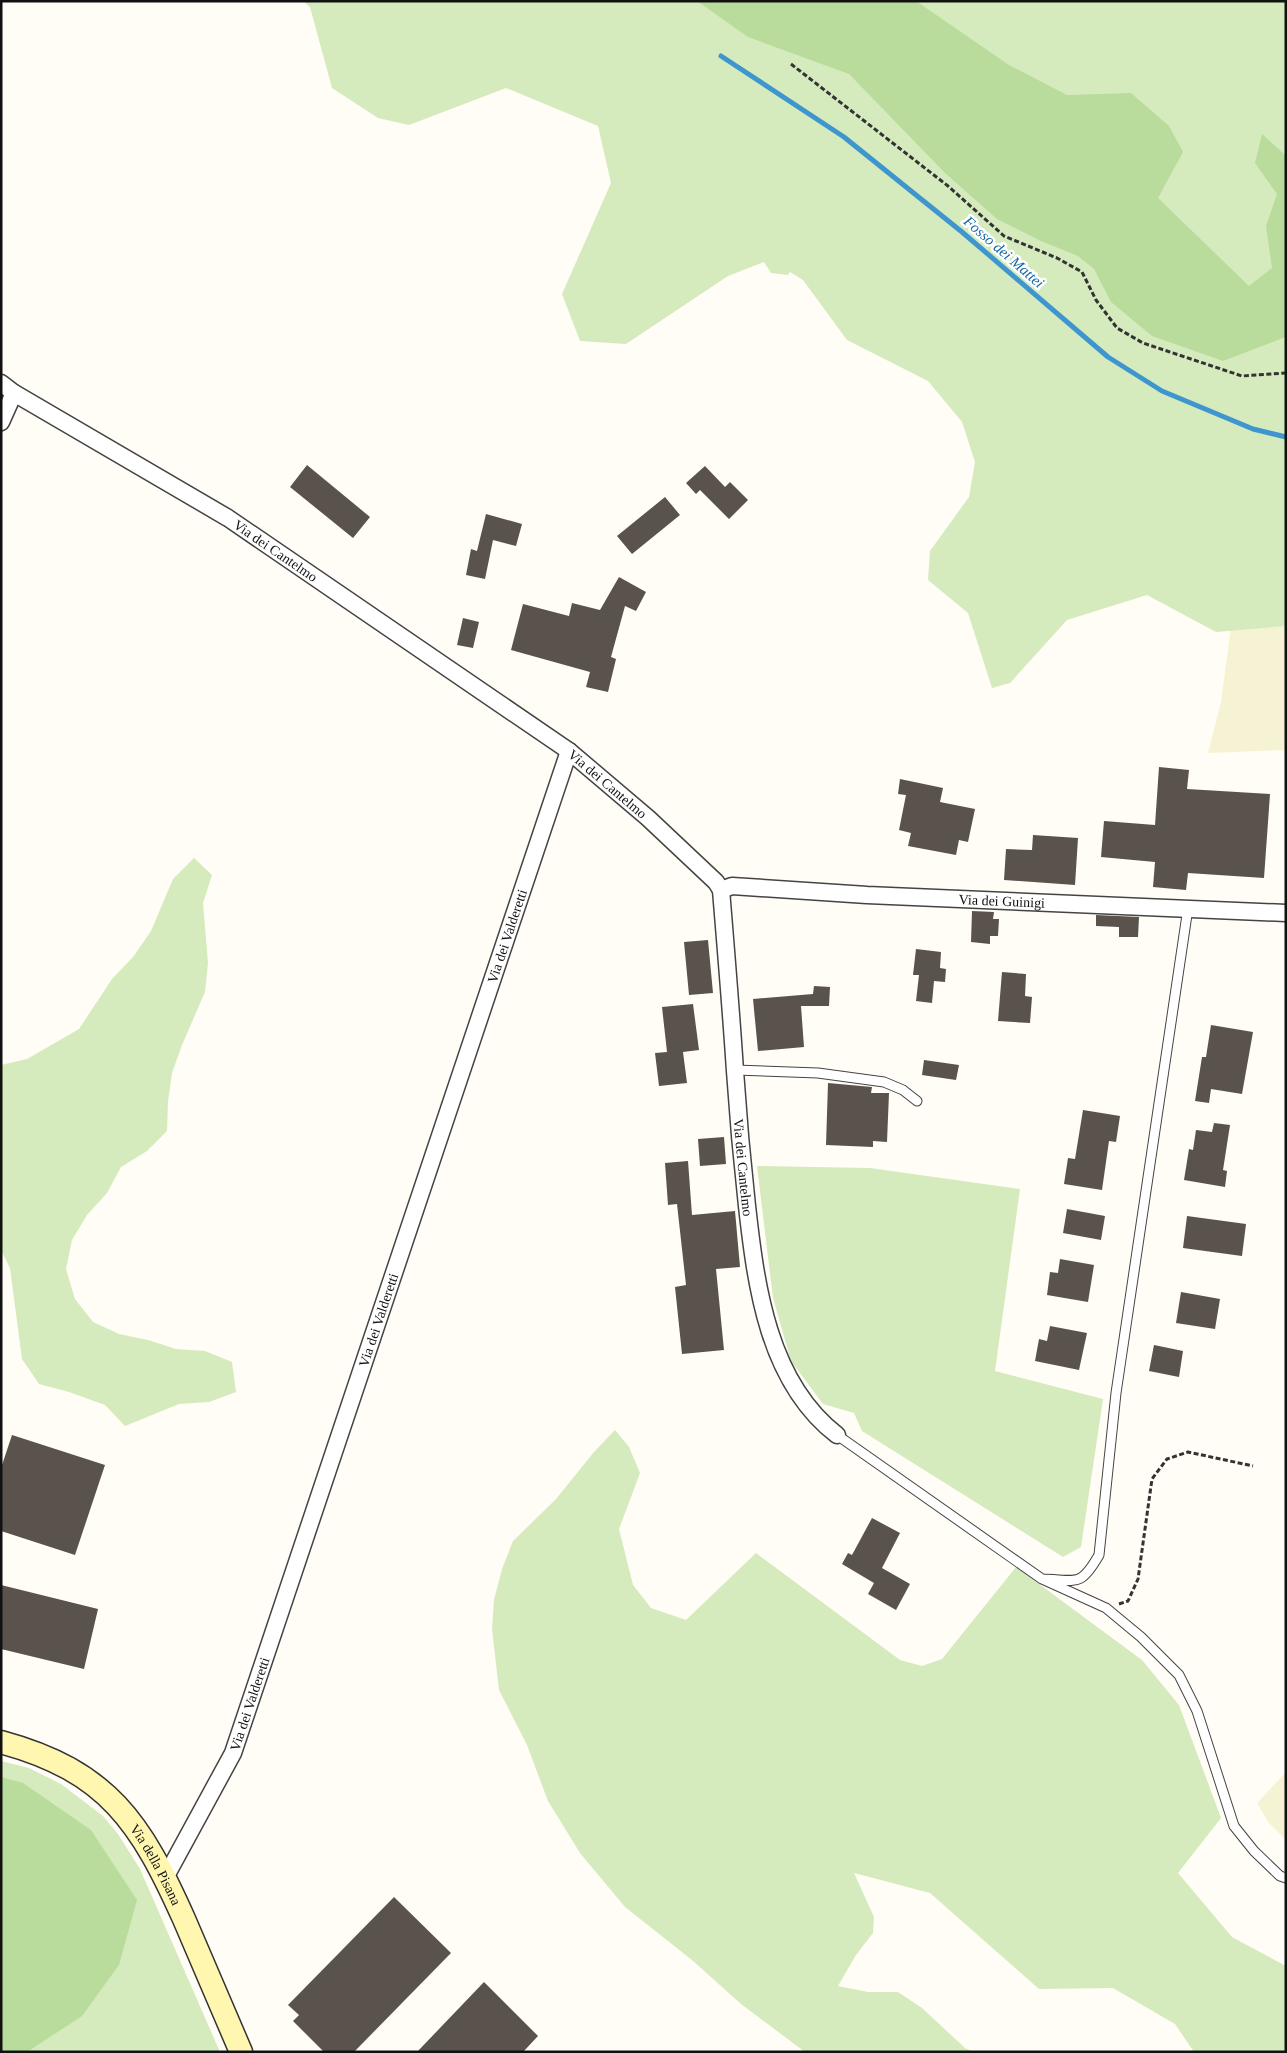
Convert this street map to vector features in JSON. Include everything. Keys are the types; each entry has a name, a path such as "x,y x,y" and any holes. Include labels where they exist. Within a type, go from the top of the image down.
{"main road":[{"name":"Via della Pisana","path":"1,1742 32,1751 83,1776 132,1823 146,1842 165,1878 241,2052"}],"street":[{"name":"Via dei Cantelmo","path":"1,383 14,393 228,518 569,752 648,818 716,882 721,890 739,1142 752,1258 760,1298 776,1346 795,1386 815,1415 837,1435"},
{"path":"1,422 14,393"},
{"name":"Via dei Valderetti","path":"165,1878 233,1753 569,752"},
{"name":"Via dei Guinigi","path":"721,890 732,886 867,895 1286,913"}],"lane":[{"path":"1042,1578 1080,1580 1088,1575 1099,1555 1116,1393 1188,908"},
{"path":"735,1070 818,1073 884,1082 903,1090 917,1101"},
{"path":"837,1435 1042,1578 1106,1608 1141,1636 1179,1675 1197,1711 1234,1826 1254,1851 1280,1876 1286,1878"}],"path":[{"path":"791,64 948,186 1004,236 1057,258 1082,272 1096,300 1117,328 1143,343 1242,376 1286,373"},
{"path":"1106,1608 1128,1601 1138,1579 1152,1479 1167,1458 1188,1452 1253,1466"}],"shaded area":[{"path":"1252,469 1286,474 1286,750 1208,753 1221,702"},
{"path":"1286,1772 1286,1840 1268,1822 1257,1803"}],"green space":[{"path":"303,1 1286,1 1286,626 1216,632 1147,595 1067,620 1010,683 992,688 968,613 928,580 930,551 969,497 975,462 962,422 928,381 847,340 803,280 790,272 788,275 771,273 764,262 728,276 626,344 580,341 562,294 611,183 598,126 506,88 409,125 378,118 332,88 310,7"},
{"path":"697,1 916,1 1009,65 1067,95 1131,93 1169,126 1183,152 1158,198 1249,286 1272,268 1266,226 1277,194 1255,163 1262,134 1286,156 1286,337 1223,361 1152,336 1111,302 1094,269 1078,256 1041,241 997,219 945,173 849,74 748,37"},
{"path":"194,858 212,875 203,903 208,963 205,992 172,1073 167,1131 147,1151 121,1167 107,1193 87,1215 72,1240 66,1269 75,1299 93,1322 119,1334 148,1340 176,1349 205,1351 232,1362 236,1392 209,1402 179,1404 125,1426 105,1405 39,1384 22,1359 10,1268 1,1250 1,1065 27,1059 79,1029 112,979 133,957 151,931 173,879"},
{"path":"757,1166 870,1168 1020,1189 995,1371 1103,1399 1081,1547 1063,1557 862,1431 854,1413 823,1404 791,1361 773,1298"},
{"path":"615,1430 629,1447 640,1473 619,1529 633,1585 651,1608 686,1620 756,1553 900,1660 922,1666 942,1659 1016,1567 1142,1660 1179,1705 1221,1818 1178,1873 1232,1937 1286,1966 1286,2052 1194,2052 1175,2024 1113,1988 1039,1989 930,1893 854,1873 874,1917 873,1933 856,1955 838,1986 868,1992 898,1992 922,2008 965,2048 973,2052 805,2052 741,2004 692,1960 625,1907 580,1853 548,1801 527,1745 499,1690 492,1629 494,1600 502,1569 513,1541 556,1499 594,1452"},
{"path":"1,1761 29,1768 61,1784 103,1816 118,1834 140,1869 220,2052 1,2052"},
{"path":"1,1777 23,1783 91,1830 137,1900 119,1965 82,2016 27,2052 1,2052"}],"building":[{"path":"307,465 370,517 353,538 290,487"},
{"path":"705,466 725,487 730,482 748,500 729,519 700,490 696,494 686,483"},
{"path":"665,497 680,515 632,554 617,536"},
{"path":"486,514 522,524 516,546 493,540 485,579 466,575 471,549 477,551"},
{"path":"619,577 646,592 636,611 625,606 611,657 616,659 608,692 586,687 590,672 511,650 523,604 569,616 572,603 600,610"},
{"path":"463,618 479,622 473,648 457,645"},
{"path":"1159,767 1189,770 1187,789 1270,794 1264,878 1188,873 1186,890 1153,887 1155,862 1101,857 1104,821 1155,825"},
{"path":"900,779 943,788 940,802 975,809 968,842 959,840 956,855 908,846 911,833 899,830 906,795 898,794"},
{"path":"1033,835 1078,838 1075,885 1004,880 1006,849 1032,850"},
{"path":"972,911 994,912 993,919 999,919 998,936 990,936 990,944 971,942"},
{"path":"1096,915 1139,917 1138,937 1119,937 1119,927 1096,926"},
{"path":"708,940 713,993 689,995 684,942"},
{"path":"916,949 941,952 940,968 946,969 945,982 934,981 932,1003 916,1001 919,975 913,975"},
{"path":"1002,972 1026,974 1025,996 1032,997 1030,1023 998,1021"},
{"path":"814,986 830,987 829,1006 801,1006 804,1047 758,1051 753,999 813,994"},
{"path":"693,1004 699,1050 683,1052 687,1083 659,1086 655,1053 667,1052 662,1007"},
{"path":"1211,1025 1253,1032 1242,1094 1211,1089 1209,1103 1195,1101 1202,1057 1206,1057"},
{"path":"924,1060 959,1065 956,1080 922,1075"},
{"path":"828,1083 872,1087 871,1093 889,1093 887,1142 873,1141 873,1147 826,1145"},
{"path":"1083,1110 1120,1116 1116,1142 1109,1141 1102,1190 1064,1184 1068,1158 1075,1159"},
{"path":"1214,1123 1230,1125 1223,1170 1227,1171 1225,1187 1184,1180 1189,1149 1193,1150 1196,1130 1212,1132"},
{"path":"724,1137 726,1164 700,1166 698,1139"},
{"path":"688,1161 692,1215 735,1211 740,1267 716,1269 724,1350 682,1354 675,1287 686,1285 677,1204 668,1205 665,1163"},
{"path":"1067,1209 1105,1216 1101,1240 1063,1233"},
{"path":"1187,1216 1246,1224 1242,1256 1183,1248"},
{"path":"1060,1259 1094,1265 1088,1302 1047,1295 1050,1272 1058,1273"},
{"path":"1181,1292 1220,1299 1215,1329 1176,1323"},
{"path":"1050,1326 1087,1333 1079,1370 1035,1361 1039,1339 1047,1341"},
{"path":"1154,1345 1183,1351 1179,1377 1149,1371"},
{"path":"12,1435 105,1465 75,1555 1,1531 1,1468"},
{"path":"872,1518 900,1533 882,1568 910,1584 896,1610 868,1594 874,1583 842,1564 848,1553 852,1555"},
{"path":"1,1585 98,1609 84,1669 1,1649"},
{"path":"394,1897 451,1953 354,2052 324,2052 293,2021 299,2015 288,2005"},
{"path":"484,1982 538,2036 523,2052 417,2052"}],"waterway":[{"name":"Fosso dei Mattei","path":"721,56 844,137 962,232 1108,357 1162,391 1253,429 1286,437"}]}
